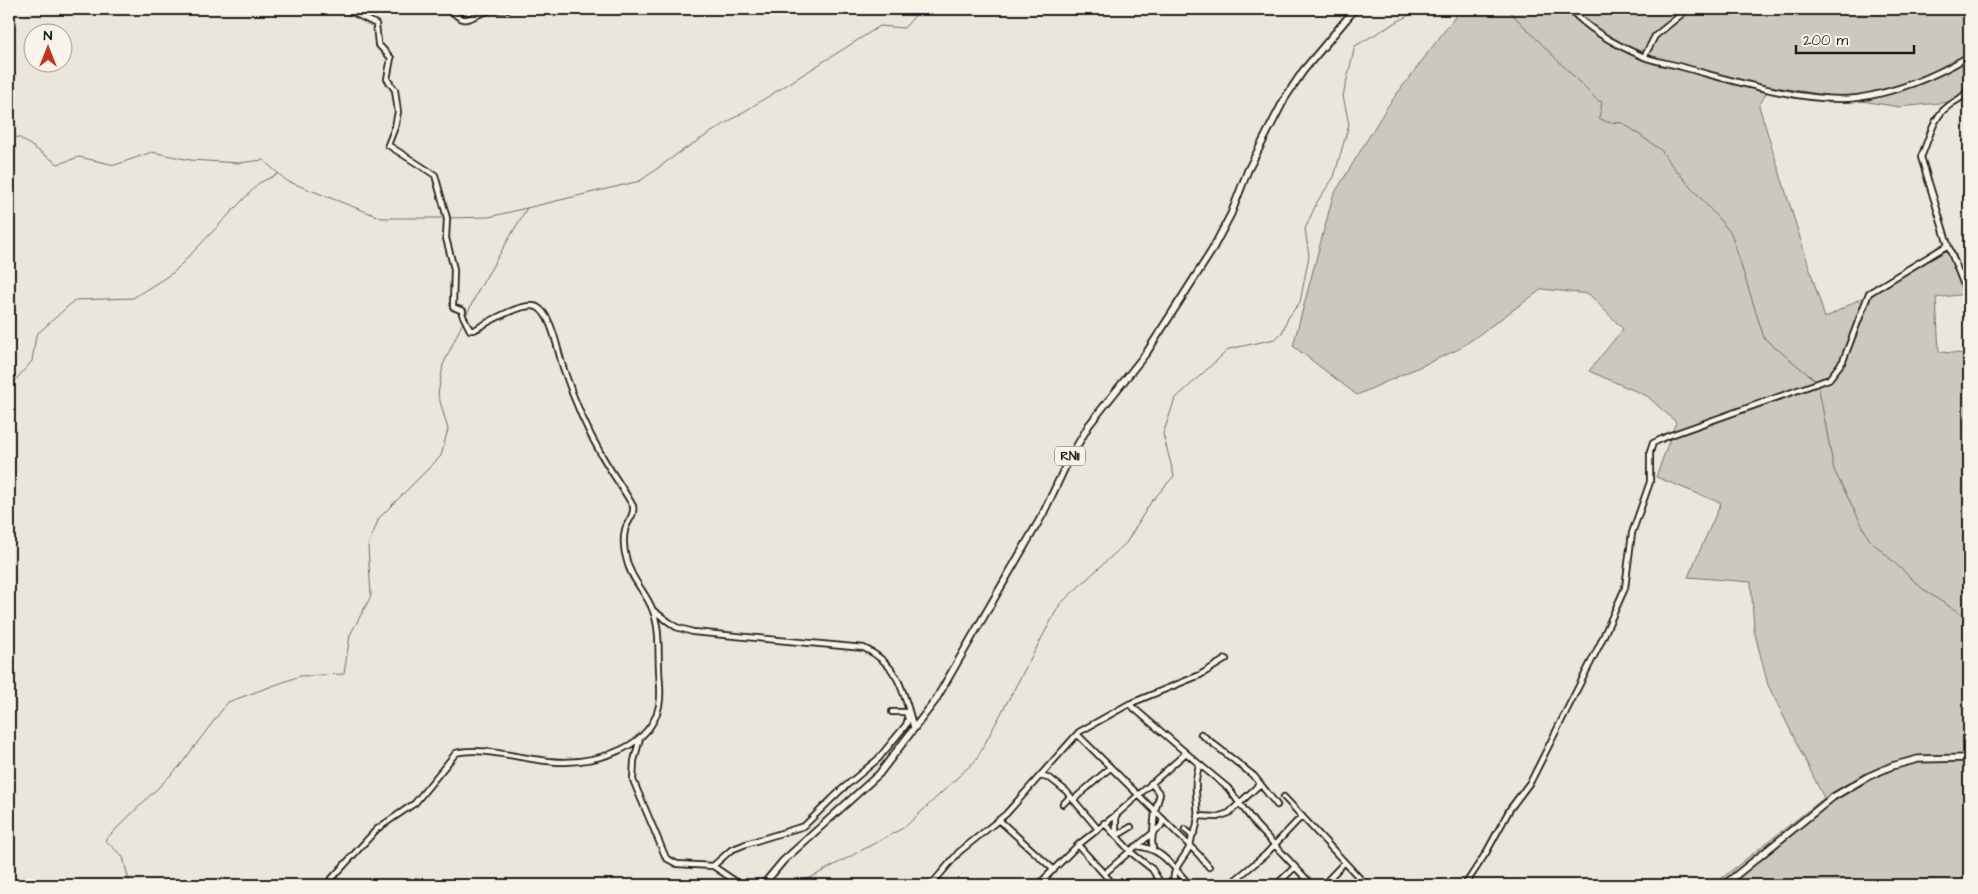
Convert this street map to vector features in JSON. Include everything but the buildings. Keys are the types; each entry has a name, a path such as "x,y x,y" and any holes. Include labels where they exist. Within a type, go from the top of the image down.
{"main road":[{"name":"RN11","path":"763,885 783,861 866,788 915,730 953,672 1043,514 1067,463 1089,425 1147,352 1211,252 1231,214 1248,170 1303,70 1355,9"},
{"path":"1724,885 1833,797 1867,777 1892,766 1918,760 1969,758"}],"street":[{"path":"346,9 376,24 378,44 391,58 387,77 395,90 398,115 388,145 401,155 433,172 438,183 447,218 446,238 454,269 453,307 463,311 470,330 474,330 490,320 525,307 537,307 544,312 553,331 563,369 583,418 600,454 633,506 633,514 624,537 627,562 634,580 653,610 658,628 660,700 654,718 640,738 634,761 633,780 662,850 673,863 713,866 741,885"},
{"path":"449,9 464,20 470,20 489,11 508,9"},
{"path":"1570,9 1602,35 1644,57 1729,80 1815,98 1855,98 1897,90 1935,76 1969,56"},
{"path":"1644,57 1656,36 1688,9"},
{"path":"1969,88 1963,98 1946,107 1940,114 1921,157 1948,246 1969,298"},
{"path":"1465,885 1486,853 1510,809 1530,781 1596,652 1625,588 1632,533 1650,482 1650,449 1653,443 1829,379 1843,361 1869,293 1948,246"},
{"path":"653,610 676,627 693,632 864,648 884,659 900,682 915,730"},
{"path":"931,885 959,852 999,820 1077,734 1129,704 1200,675 1226,659"},
{"path":"1129,704 1228,788 1256,825 1312,885"},
{"path":"713,866 731,850 804,826 841,790 878,759 906,725 908,719 906,712 892,712"},
{"path":"1077,734 1139,794 1209,867"},
{"path":"1201,734 1260,784 1277,804"},
{"path":"326,885 377,829 415,803 456,753 473,750 535,761 567,762 612,754 640,738"},
{"path":"1038,885 1078,845 1116,815 1186,753"},
{"path":"1173,885 1175,869 1191,847 1197,816 1196,781 1199,764"},
{"path":"1063,804 1110,768"},
{"path":"1040,776 1052,779 1072,798 1098,829"},
{"path":"1150,783 1160,794 1155,811 1153,848"},
{"path":"1197,816 1217,817 1229,813 1260,784"},
{"path":"1284,797 1366,885"},
{"path":"1116,815 1116,836"},
{"path":"1229,885 1265,855 1302,816"},
{"path":"1105,873 1161,826 1163,819"},
{"path":"999,820 1054,870"},
{"path":"1104,823 1152,869 1160,882 1165,885"},
{"path":"1116,836 1131,827"},
{"path":"1185,829 1192,836"},
{"path":"1078,845 1114,885"},
{"path":"1136,846 1153,848 1165,856 1190,884"},
{"path":"1323,885 1344,863"},
{"path":"1276,885 1295,866"}],"shaded area":[{"path":"1461,9 1969,9 1969,84 1959,101 1899,107 1770,86 1759,106 1825,318 1948,250 1965,294 1936,298 1939,352 1969,354 1969,885 1713,885 1824,798 1768,685 1754,630 1751,582 1688,577 1721,503 1656,477 1676,422 1647,396 1589,371 1623,329 1589,294 1542,289 1459,349 1357,395 1293,346 1333,196 1387,107"}],"waterway":[{"path":"448,218 489,217 640,181 680,152 880,26 904,28 921,9"},
{"path":"797,885 905,827 976,760 1060,604 1126,543 1151,502 1174,476 1163,434 1175,399 1229,349 1275,339 1282,333 1288,318 1300,302 1309,256 1305,229 1317,202 1334,177 1349,124 1343,96 1355,46 1409,15 1412,9"},
{"path":"1507,9 1597,100 1602,102 1599,118 1607,122 1623,123 1661,150 1670,163 1731,233 1764,338 1816,381"},
{"path":"9,135 20,138 58,164 79,157 115,165 152,152 190,160 239,163 263,160 287,181 382,218 444,218"},
{"path":"9,401 14,382 32,361 36,335 75,300 133,298 174,272 259,183 278,174"},
{"path":"465,318 479,289 527,208"},
{"path":"130,885 123,857 105,840 179,767 228,702 300,676 344,674 350,635 371,596 368,546 379,518 441,456 448,429 438,394 443,365 463,322"},
{"path":"1818,384 1834,470 1869,539 1925,591 1969,619"}]}
